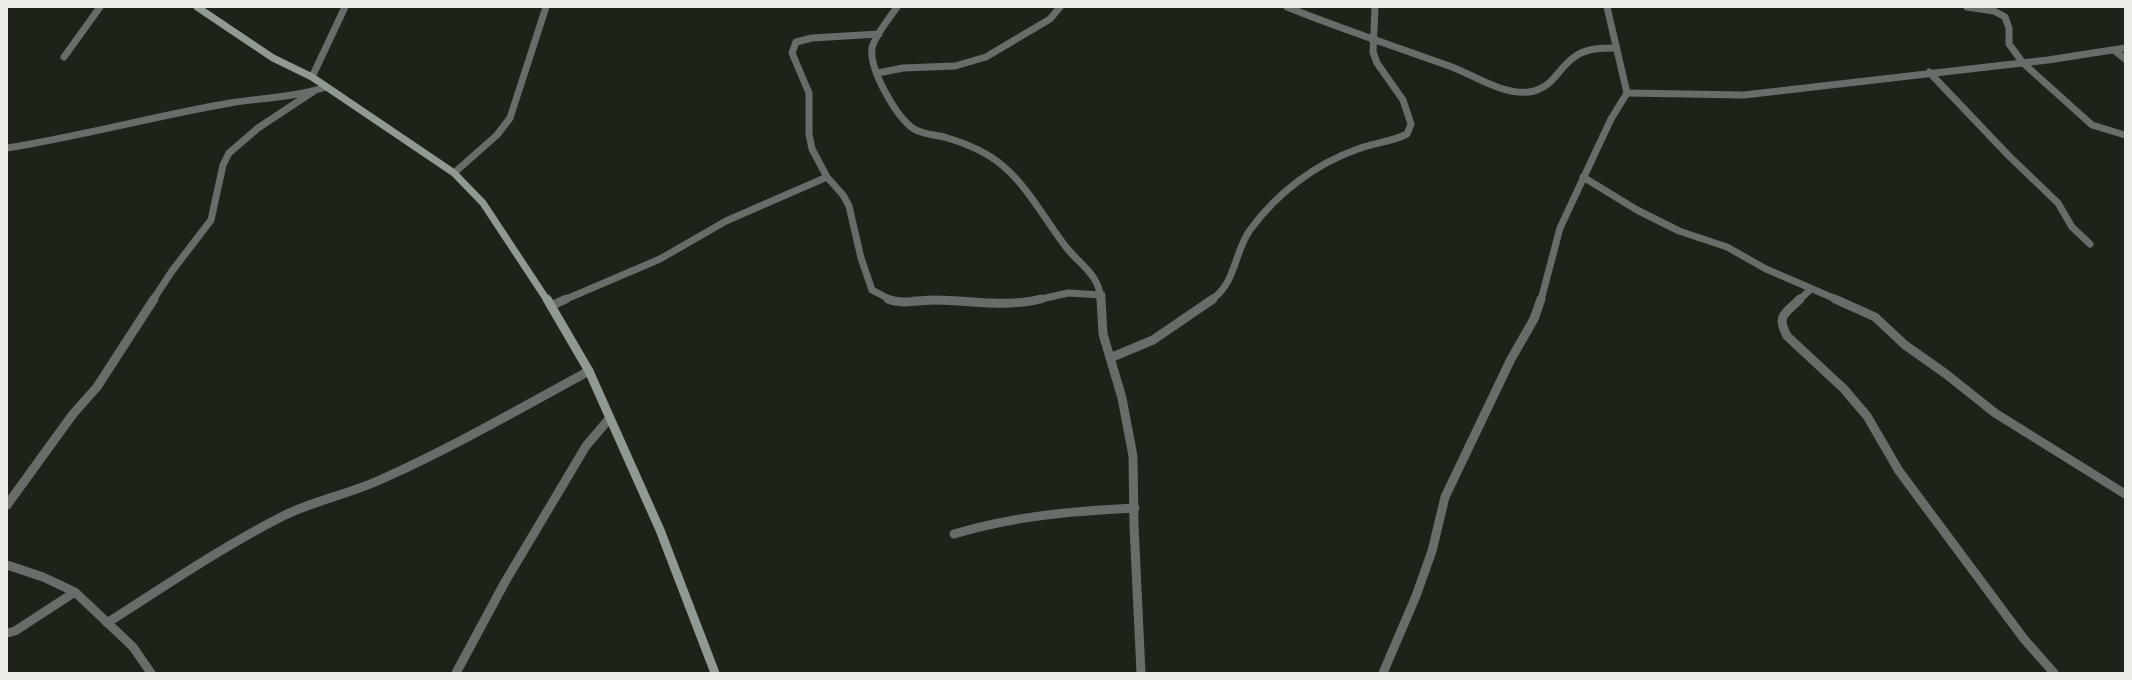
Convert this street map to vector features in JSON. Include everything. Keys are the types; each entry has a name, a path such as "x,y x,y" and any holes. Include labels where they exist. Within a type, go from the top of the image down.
{"main road":[{"path":"197,7 273,58 312,77 454,173 483,203 551,306 589,371 660,530 700,630 715,673"}],"street":[{"path":"64,57 100,7"},
{"path":"312,77 345,7"},
{"path":"454,173 497,135 510,118 546,7"},
{"path":"897,7 879,34 872,48 874,64 889,100 900,115 915,130 963,142 986,154 1003,166 1024,188 1072,254 1092,274 1100,287 1102,295 1103,334 1122,398 1133,456 1134,532 1140,673"},
{"path":"878,73 903,68 955,66 986,57 1050,19 1060,7"},
{"path":"1287,7 1373,40 1516,91 1527,92 1540,89 1555,81 1570,60 1579,54 1590,50 1616,48"},
{"path":"1110,358 1153,340 1218,296 1225,289 1237,255 1250,230 1292,185 1313,169 1350,152 1407,134 1411,124 1403,100 1377,63 1373,52 1375,7"},
{"path":"1383,673 1416,596 1432,551 1445,497 1511,359 1534,319 1543,295 1560,228 1611,119 1628,94 1607,7"},
{"path":"1966,7 1994,12 2005,17 2009,28 2009,44 2023,63 2092,125 2125,135"},
{"path":"879,34 812,38 796,42 793,47 794,62 809,93 809,134 812,149 828,177 849,206 872,290 882,297 899,301 936,300 998,305 1023,304 1068,293 1102,295"},
{"path":"1628,94 1744,95 1929,72 2023,63 2125,48"},
{"path":"2114,50 2125,59"},
{"path":"1929,72 2009,156 2058,203 2072,227 2090,244"},
{"path":"7,148 59,140 230,103 314,91 326,87"},
{"path":"7,505 73,414 97,387 172,271 198,239 211,220 223,165 228,153 258,128 314,91"},
{"path":"551,306 660,259 726,221 828,177"},
{"path":"1583,177 1637,210 1679,231 1727,247 1766,269 1875,317 1905,345 1946,374 1994,413 2125,494"},
{"path":"1811,289 1782,317 1781,325 1787,336 1844,389 1867,416 1899,471 2024,640 2054,673"},
{"path":"107,623 229,546 282,517 311,503 380,480 438,453 589,371"},
{"path":"456,673 505,582 586,446 609,418"},
{"path":"954,534 986,523 1008,518 1046,513 1134,508"},
{"path":"7,565 43,577 75,592 133,648 151,673"},
{"path":"7,633 15,631 75,592"}]}
